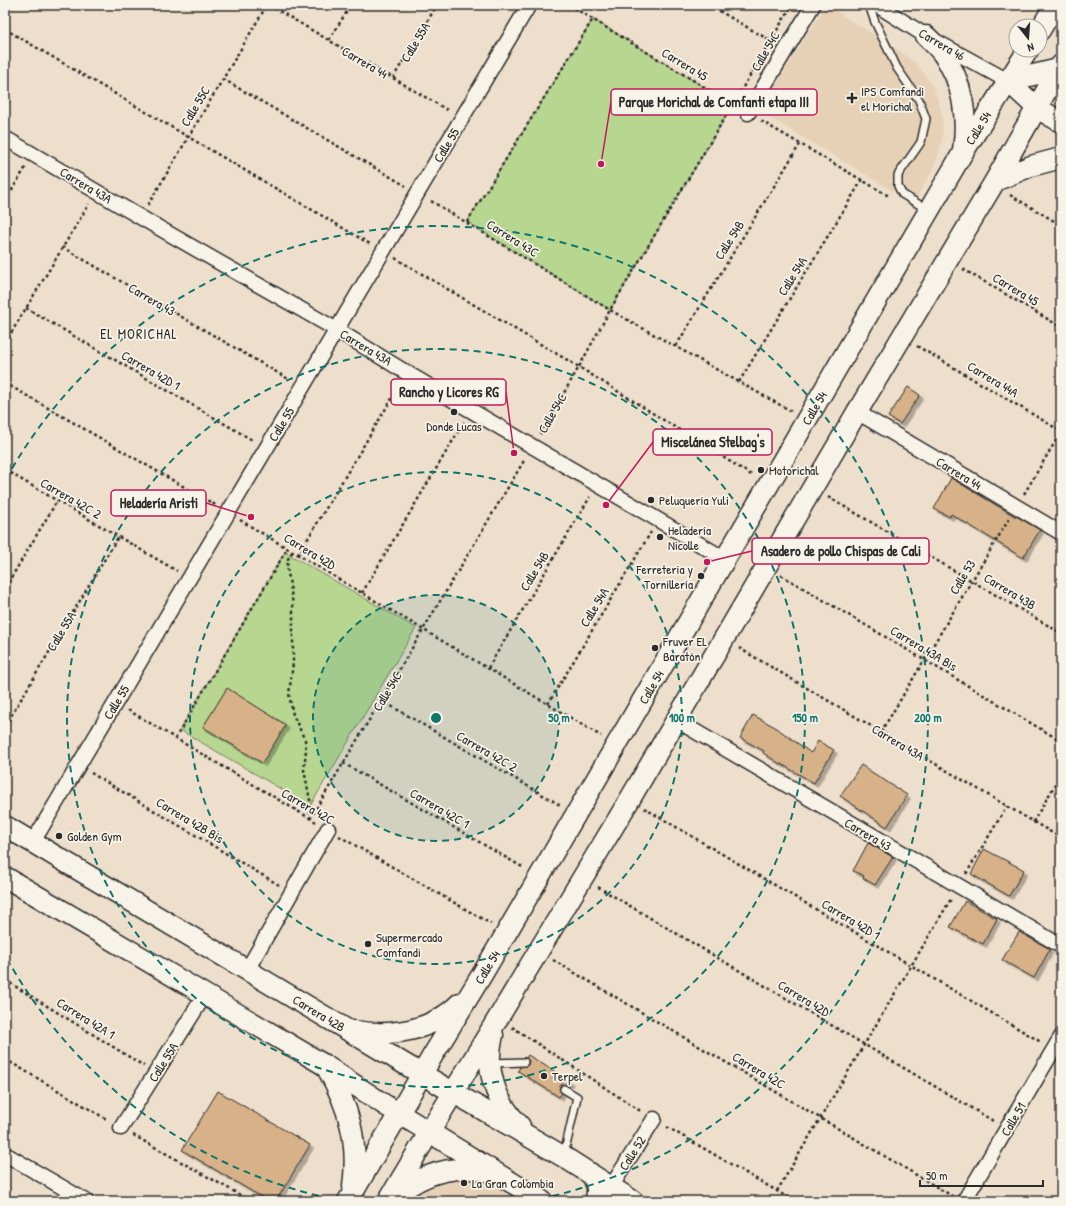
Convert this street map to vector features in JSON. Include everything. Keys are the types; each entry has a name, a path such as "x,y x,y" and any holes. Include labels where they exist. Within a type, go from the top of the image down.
{"main road":[{"path":"1047,18 1055,5"},
{"path":"926,36 946,59 955,75 963,98 966,123 962,154"},
{"name":"Calle 54","path":"350,1198 962,154 1023,58"},
{"path":"1008,81 1060,68"},
{"path":"389,1201 676,720 856,412 1000,187 1037,108 1060,68"},
{"name":"Carrera 46","path":"1008,81 1037,108 1061,122"},
{"path":"1000,187 1031,166 1061,158"},
{"name":"Carrera 42B","path":"5,826 347,1030 564,1157 633,1201"},
{"path":"6,880 326,1066 542,1201"},
{"path":"347,1030 393,1034 415,1030 436,1021 455,1008 471,992 483,973"},
{"path":"498,1019 491,1040 490,1063 492,1078 499,1099 513,1119 530,1138"},
{"path":"326,1066 346,1106 352,1127 355,1149 355,1171 350,1198"},
{"path":"389,1201 422,1178 441,1172 480,1169 500,1174"},
{"path":"590,1173 597,1186 595,1201"}],"street":[{"name":"Calle 55","path":"34,842 529,5"},
{"name":"Calle 54C","path":"748,113 813,5"},
{"name":"Carrera 46","path":"877,5 926,36 1008,81"},
{"name":"Carrera 43A","path":"5,138 337,330 725,559"},
{"name":"Carrera 44","path":"856,412 1061,533"},
{"name":"Carrera 43","path":"676,720 1061,946"},
{"path":"247,970 328,829"},
{"name":"Calle 55A","path":"121,1128 204,996"},
{"name":"Calle 51","path":"959,1199 1007,1129 1061,1037"},
{"name":"Calle 52","path":"611,1187 654,1119"},
{"path":"5,1154 86,1201"}],"lane":[{"path":"869,5 875,22 897,68 919,100 926,119 921,142 898,175 898,186 902,194 929,211"},
{"path":"490,1063 524,1062"},
{"path":"564,1089 577,1097 564,1157"}],"path":[{"name":"Carrera 44","path":"268,5 462,118"},
{"name":"Calle 55C","path":"140,217 268,5"},
{"path":"329,40 350,5"},
{"name":"Calle 55A","path":"393,78 437,5"},
{"name":"Carrera 45","path":"569,5 733,105 893,198"},
{"path":"709,5 771,41"},
{"name":"Calle 54C","path":"310,819 533,446 610,310 792,5"},
{"path":"468,222 592,19"},
{"name":"Carrera 43C","path":"223,79 468,222 610,310 793,412"},
{"name":"Calle 54B","path":"676,346 800,144"},
{"path":"5,202 33,154"},
{"name":"Calle 54A","path":"738,382 862,180"},
{"path":"1000,187 1061,225"},
{"path":"5,343 96,191"},
{"name":"Carrera 43","path":"62,247 303,387"},
{"name":"Carrera 45","path":"961,268 1061,327"},
{"name":"Carrera 42D 1","path":"26,308 266,449"},
{"name":"Carrera 44A","path":"914,345 1061,432"},
{"path":"298,556 407,372"},
{"name":"Carrera 42D","path":"5,383 228,512 298,556 603,737"},
{"path":"362,593 471,410"},
{"name":"Calle 53","path":"881,732 1061,432"},
{"name":"Carrera 42C 2","path":"5,470 190,578"},
{"name":"Calle 54B","path":"488,668 598,484"},
{"name":"Carrera 43B","path":"824,495 1061,633"},
{"path":"5,588 57,501"},
{"name":"Calle 54A","path":"548,704 658,520"},
{"name":"Calle 55A","path":"5,726 118,537"},
{"path":"174,739 287,549"},
{"path":"292,552 288,559 287,566 293,605 293,663 289,694 293,715 305,740 306,750 304,770 310,800 310,819"},
{"name":"Carrera 43A Bis","path":"777,573 1061,741"},
{"name":"Carrera 43A","path":"734,645 1061,838"},
{"name":"Carrera 42C 2","path":"381,700 562,806"},
{"name":"Carrera 42C","path":"116,703 174,739 492,925"},
{"name":"Carrera 42C 1","path":"343,763 527,870"},
{"name":"Carrera 42B Bis","path":"79,766 292,892"},
{"path":"1033,822 1061,775"},
{"name":"Carrera 42D 1","path":"639,804 1054,1050"},
{"path":"777,1191 1007,806"},
{"name":"Carrera 42D","path":"591,883 1007,1129"},
{"name":"Carrera 42C","path":"548,957 959,1199"},
{"name":"Carrera 42A 1","path":"5,980 156,1073"}],"shaded area":[{"name":"IPS Comfandi el Morichal","path":"826,5 901,52 916,64 934,89 940,106 943,125 942,141 931,173 913,203 759,111"},
{"name":"La Gran Colombia","path":"460,1168 542,1201 390,1201"}],"green space":[{"path":"593,19 733,105 610,310 467,222"},
{"path":"285,552 416,628 310,806 180,730"}],"building":[{"path":"908,387 920,395 900,424 888,417"},
{"path":"951,478 1040,530 1023,558 951,514 950,517 934,509"},
{"path":"227,688 286,725 262,763 203,727"},
{"path":"753,715 775,727 811,753 818,741 834,750 814,783 780,764 763,753 764,751 740,738"},
{"path":"861,765 907,795 887,827 840,796"},
{"path":"868,843 893,857 875,885 863,878 864,876 853,871"},
{"path":"984,849 1024,870 1009,896 971,874"},
{"path":"965,901 997,919 983,944 950,927"},
{"path":"1019,932 1050,949 1034,978 1002,960"},
{"name":"Terpel","path":"528,1055 570,1081 567,1085 564,1084 560,1086 559,1089 562,1093 559,1097 518,1071 520,1067 528,1065 529,1061 526,1058"},
{"path":"218,1091 310,1145 276,1201 268,1201 182,1150"}],"place":[{"name":"IPS Comfandi el Morichal","path":"852,98"},
{"name":"Parque Morichal de Comfanti etapa III","path":"601,164"},
{"name":"Donde Lucas","path":"454,412"},
{"name":"Rancho y Licores RG","path":"514,453"},
{"name":"Motorichal","path":"761,470"},
{"name":"Peluquería Yuli","path":"651,500"},
{"name":"Miscelánea Stelbag's","path":"606,505"},
{"name":"Heladería Aristi","path":"251,517"},
{"name":"Heladería Nicolle","path":"660,537"},
{"name":"Asadero de pollo Chispas de Cali","path":"707,562"},
{"name":"Ferreteria y Tornillería","path":"701,576"},
{"name":"Fruver EL Baratón","path":"655,648"},
{"name":"Golden Gym","path":"59,836"},
{"name":"Supermercado Comfandi","path":"368,944"},
{"name":"Terpel","path":"544,1076"},
{"name":"La Gran Colombia","path":"464,1183"}],"district":[{"name":"EL MORICHAL","path":"139,333"}]}
